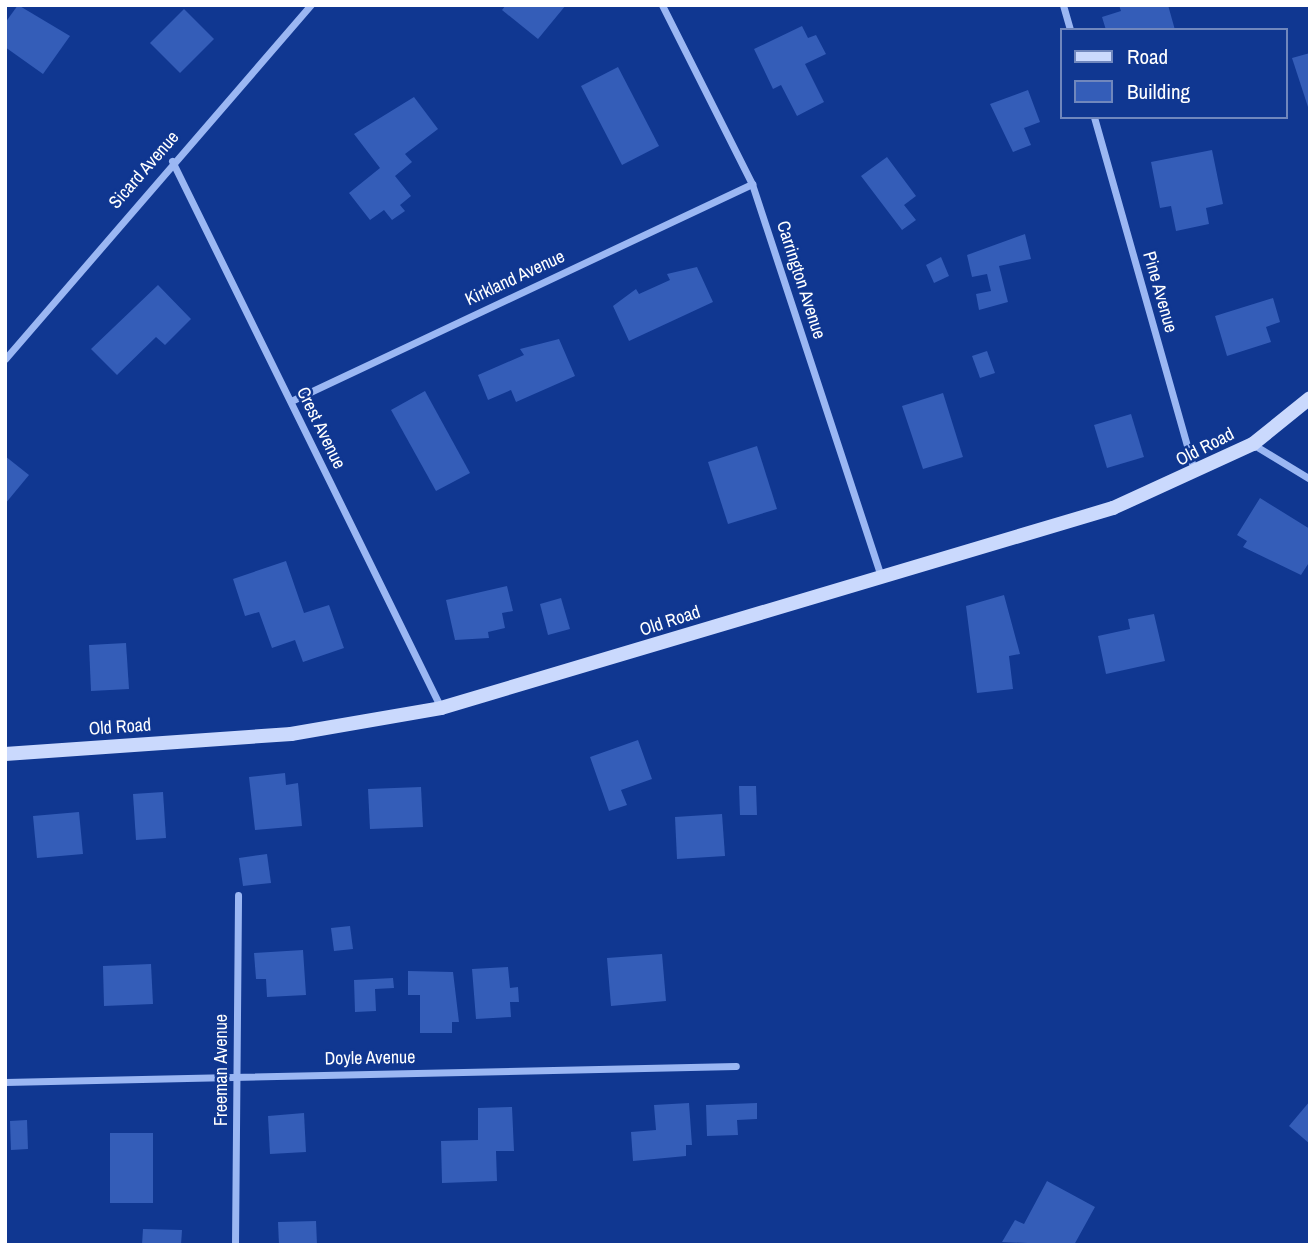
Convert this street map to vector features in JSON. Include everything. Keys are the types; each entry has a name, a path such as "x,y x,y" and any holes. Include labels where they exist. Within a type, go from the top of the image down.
{"street":[{"name":"Sicard Avenue","path":"5,359 172,161 311,5"},
{"name":"Carrington Avenue","path":"662,5 752,184 881,576"},
{"path":"1063,5 1069,28"},
{"name":"Pine Avenue","path":"1095,119 1195,475"},
{"name":"Crest Avenue","path":"172,161 441,708"},
{"name":"Kirkland Avenue","path":"291,401 752,184"},
{"name":"Old Road","path":"5,754 291,734 441,708 1113,508 1195,475 1253,444 1310,398"},
{"path":"1253,444 1310,479"},
{"name":"Freeman Avenue","path":"236,1245 238,895"},
{"name":"Doyle Avenue","path":"5,1082 736,1066"}],"building":[{"path":"18,5 70,36 43,74 5,47 5,23"},
{"path":"506,5 566,5 538,39 502,10"},
{"path":"1119,5 1168,5 1174,28 1105,28 1102,17 1121,11"},
{"path":"184,9 214,39 180,73 150,43"},
{"path":"802,26 808,38 816,35 826,54 805,64 824,102 797,116 781,85 773,89 754,49"},
{"path":"1310,53 1310,110 1309,110 1292,58"},
{"path":"618,67 659,146 622,165 581,86"},
{"path":"1028,90 1040,122 1024,128 1031,145 1013,152 990,104"},
{"path":"414,97 438,129 405,154 412,162 395,176 411,196 400,205 405,211 392,220 384,210 370,220 349,193 380,168 354,134"},
{"path":"1212,150 1223,204 1206,208 1209,224 1176,231 1171,206 1160,208 1151,162"},
{"path":"887,157 916,196 904,205 916,220 902,230 861,176"},
{"path":"1025,234 1031,259 999,266 1008,302 979,310 976,294 991,291 987,274 972,277 967,255"},
{"path":"941,257 949,276 934,283 926,265"},
{"path":"697,267 713,302 629,341 613,306 636,289 639,294 670,280 667,274"},
{"path":"158,285 191,319 165,345 156,337 117,375 91,349"},
{"path":"1273,298 1280,322 1266,327 1271,342 1227,356 1215,316"},
{"path":"559,339 575,376 516,402 511,390 488,400 478,375 524,355 520,349"},
{"path":"987,351 995,373 980,378 972,356"},
{"path":"425,391 470,473 436,491 391,410"},
{"path":"943,393 963,457 923,469 902,406"},
{"path":"1131,414 1144,457 1107,468 1094,425"},
{"path":"757,446 777,509 728,524 708,462"},
{"path":"5,456 29,475 5,504"},
{"path":"1260,498 1310,529 1310,561 1301,575 1243,547 1247,541 1237,535"},
{"path":"286,561 304,613 329,605 344,648 303,662 295,640 272,648 259,612 245,616 233,579"},
{"path":"507,586 513,611 502,613 505,628 488,632 489,638 455,640 446,600"},
{"path":"1004,595 1020,654 1009,656 1013,689 977,693 966,606"},
{"path":"561,598 570,629 548,635 540,604"},
{"path":"1154,614 1165,661 1106,674 1098,636 1130,629 1128,619"},
{"path":"126,643 129,689 91,691 89,645"},
{"path":"638,740 652,779 621,790 627,805 609,811 590,757"},
{"path":"285,773 286,785 298,783 302,826 255,830 249,777"},
{"path":"739,786 756,786 757,815 740,815"},
{"path":"421,787 423,827 370,829 368,789"},
{"path":"163,792 166,838 136,840 133,794"},
{"path":"79,812 83,854 37,858 33,816"},
{"path":"722,814 725,856 677,859 675,817"},
{"path":"267,854 271,883 243,886 239,858"},
{"path":"350,926 353,949 334,951 331,928"},
{"path":"303,950 306,995 267,997 266,979 256,979 254,953"},
{"path":"662,954 666,1001 611,1006 607,958"},
{"path":"151,964 153,1004 104,1006 103,966"},
{"path":"508,967 510,988 518,987 519,1002 510,1002 511,1017 476,1019 472,969"},
{"path":"408,971 453,972 459,1022 452,1022 452,1033 420,1033 420,995 408,995"},
{"path":"393,978 394,988 375,989 376,1011 355,1012 354,980"},
{"path":"1310,1101 1310,1144 1289,1126"},
{"path":"689,1103 692,1145 686,1145 686,1156 633,1161 631,1132 656,1130 654,1105"},
{"path":"757,1103 757,1119 737,1120 738,1135 707,1136 706,1105"},
{"path":"512,1107 514,1151 496,1151 497,1181 442,1183 441,1141 478,1140 478,1108"},
{"path":"304,1113 306,1152 270,1154 268,1116"},
{"path":"27,1120 28,1149 11,1150 10,1121"},
{"path":"110,1133 153,1133 153,1203 110,1203"},
{"path":"1047,1181 1095,1207 1074,1245 1002,1242 1015,1220 1024,1224"},
{"path":"316,1221 317,1245 279,1245 278,1222"},
{"path":"143,1229 182,1230 181,1245 142,1245"}]}
